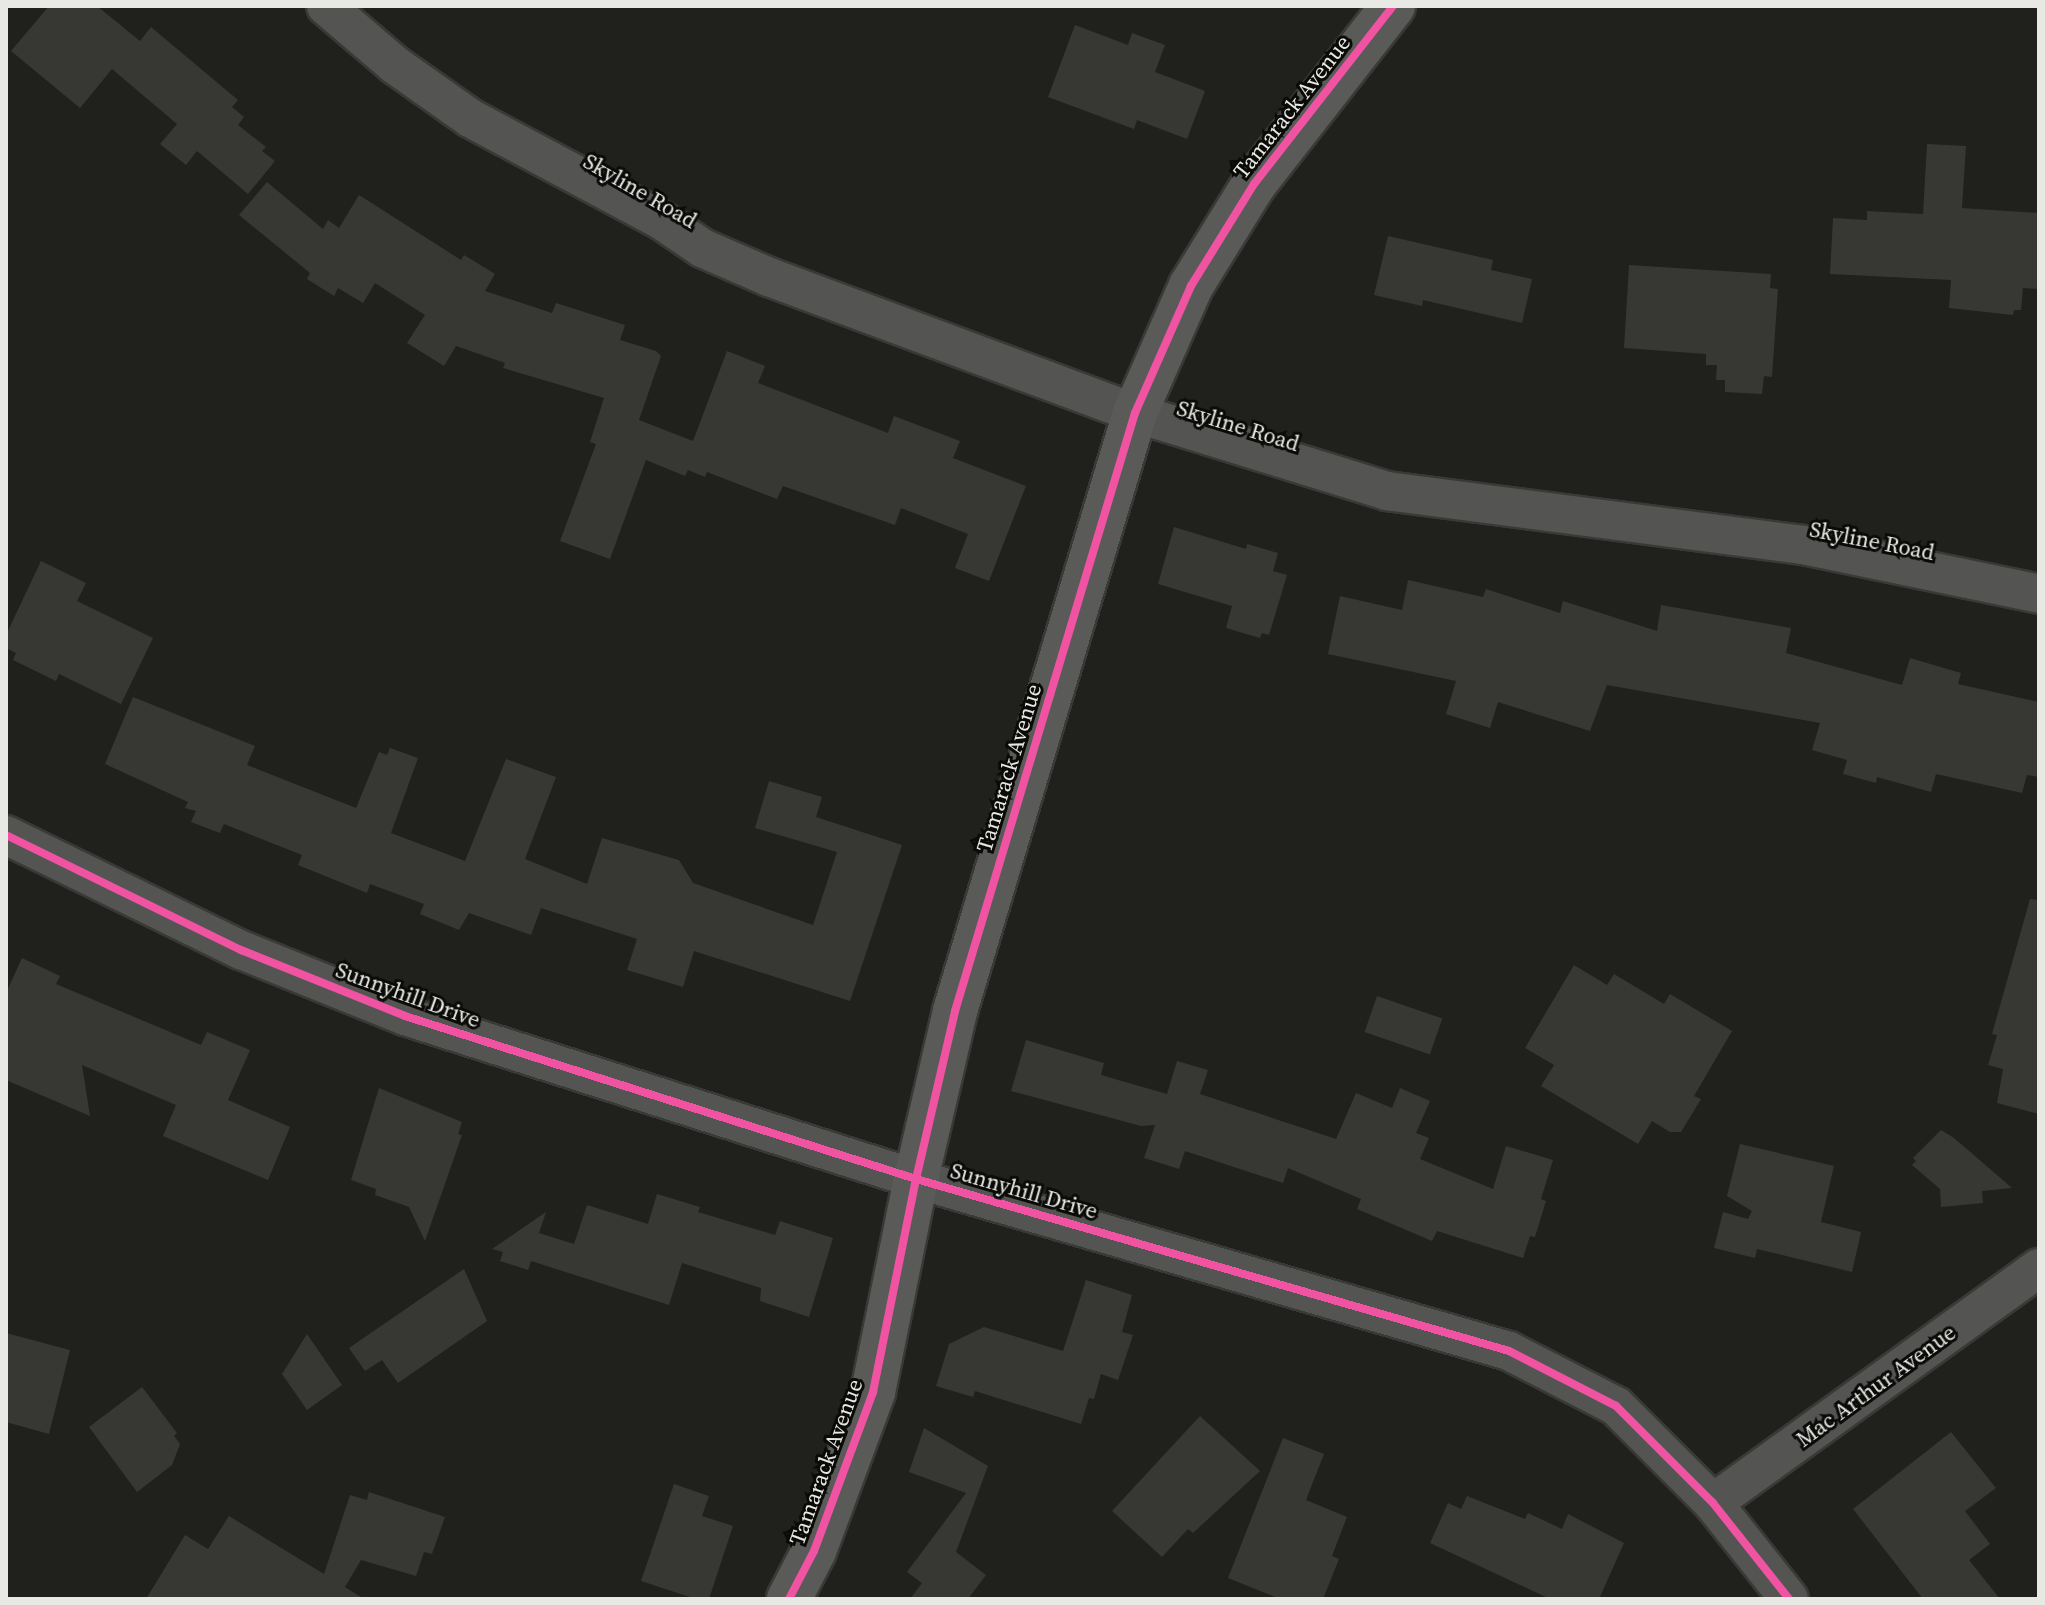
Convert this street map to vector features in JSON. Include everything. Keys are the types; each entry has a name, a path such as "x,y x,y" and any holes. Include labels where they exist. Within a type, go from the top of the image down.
{"main road":[{"name":"Tamarack Avenue","path":"789,1599 814,1551 873,1392 916,1179 955,1011 1135,413 1191,286 1254,184 1393,6"}],"street":[{"name":"Skyline Road","path":"326,6 395,65 470,118 661,220 702,248 769,277 1135,413 1387,491 1652,528 1803,545 2039,594"},
{"name":"Sunnyhill Drive","path":"6,835 241,950 394,1012 916,1179 1509,1351 1616,1406 1713,1503 1789,1599"},
{"name":"Mac Arthur Avenue","path":"1713,1503 2039,1268"}],"building":[{"path":"49,6 97,6 140,41 151,27 238,100 232,107 244,117 238,125 266,147 262,151 275,161 248,194 197,151 186,165 160,144 177,124 112,69 80,108 11,51"},
{"path":"1075,25 1128,45 1132,33 1165,45 1155,72 1205,91 1187,139 1137,120 1134,129 1048,97"},
{"path":"1927,144 1966,146 1962,208 2039,213 2039,289 2023,288 2021,310 2014,310 2013,315 1949,308 1951,280 1830,274 1833,218 1867,220 1867,211 1923,214"},
{"path":"267,182 323,229 328,220 339,228 359,195 461,260 464,255 495,274 485,291 552,313 556,303 625,325 620,340 656,351 661,356 639,420 693,441 727,351 765,366 758,383 888,433 894,416 960,441 953,458 1026,486 989,581 955,568 968,534 901,508 895,525 783,486 777,499 707,472 705,477 688,470 685,476 646,460 610,559 560,541 596,444 590,442 604,398 503,368 505,363 456,346 444,366 407,343 425,315 375,283 363,303 338,288 334,296 307,279 310,273 239,215"},
{"path":"1388,236 1493,260 1491,270 1532,279 1522,323 1423,300 1422,306 1374,295"},
{"path":"1629,265 1771,274 1770,288 1778,289 1772,377 1764,376 1762,394 1725,392 1725,380 1716,380 1717,365 1706,365 1706,354 1624,348"},
{"path":"1174,527 1246,549 1247,544 1278,553 1273,571 1287,575 1269,635 1262,633 1260,638 1226,628 1232,606 1158,584"},
{"path":"41,561 86,583 77,601 153,638 121,704 59,674 56,681 13,660 16,653 6,648 6,635"},
{"path":"1408,580 1483,597 1486,589 1560,613 1563,601 1657,631 1661,605 1791,628 1786,653 1902,685 1910,658 1961,673 1958,684 2039,702 2039,777 2027,775 2022,793 1936,774 1931,792 1877,777 1876,783 1843,774 1847,760 1812,750 1820,723 1607,685 1590,731 1498,702 1490,728 1446,714 1456,681 1328,654 1340,596 1402,610"},
{"path":"133,697 255,746 247,765 356,808 379,752 387,755 390,748 418,758 391,833 465,861 506,759 556,777 525,859 587,884 602,838 679,860 693,883 813,925 837,852 755,828 769,781 822,797 816,817 902,845 850,1001 694,951 683,987 627,970 637,939 541,908 531,935 469,913 459,930 420,914 424,904 370,884 367,893 298,865 302,855 224,824 220,833 191,822 196,811 185,808 188,802 105,764"},
{"path":"2030,899 2039,900 2039,1114 1997,1103 2003,1069 1988,1065 1997,1035 1992,1034"},
{"path":"22,958 60,976 56,984 201,1045 207,1032 250,1050 228,1100 290,1127 268,1180 163,1136 176,1105 82,1065 90,1116 6,1080 6,993"},
{"path":"1574,965 1607,985 1614,974 1664,1004 1670,994 1732,1031 1694,1096 1701,1099 1681,1132 1670,1132 1652,1121 1638,1144 1541,1086 1554,1065 1525,1048"},
{"path":"1377,996 1442,1018 1430,1054 1365,1032"},
{"path":"1026,1040 1104,1063 1101,1075 1167,1094 1177,1061 1208,1070 1200,1094 1336,1139 1356,1093 1392,1108 1400,1088 1430,1101 1416,1133 1429,1138 1420,1159 1493,1189 1506,1146 1553,1160 1541,1199 1546,1201 1535,1237 1530,1236 1523,1258 1437,1231 1432,1241 1357,1209 1361,1199 1288,1168 1283,1183 1185,1151 1179,1169 1144,1158 1155,1125 1141,1126 1011,1091"},
{"path":"379,1088 462,1122 458,1134 462,1135 425,1241 409,1207 375,1195 376,1189 351,1180"},
{"path":"1941,1130 2012,1188 1982,1191 1983,1203 1941,1207 1940,1189 1912,1165 1916,1161 1913,1158"},
{"path":"1740,1144 1834,1166 1821,1222 1861,1232 1852,1272 1757,1249 1755,1258 1714,1248 1723,1212 1748,1219 1752,1211 1727,1196"},
{"path":"657,1194 700,1207 698,1212 775,1235 780,1221 833,1238 809,1317 760,1301 761,1288 682,1263 669,1305 531,1261 528,1270 500,1261 503,1252 492,1249 546,1212 539,1233 574,1244 587,1205 648,1224"},
{"path":"464,1269 487,1321 398,1383 382,1360 365,1371 349,1348"},
{"path":"1086,1280 1132,1295 1122,1332 1133,1335 1118,1380 1101,1374 1094,1399 1089,1398 1081,1424 975,1391 973,1397 936,1386 949,1344 984,1327 1063,1351"},
{"path":"6,1333 70,1350 49,1434 6,1422"},
{"path":"307,1334 342,1385 307,1410 282,1374"},
{"path":"142,1387 177,1433 174,1436 180,1444 172,1465 137,1492 89,1427"},
{"path":"1200,1416 1260,1471 1193,1533 1188,1529 1162,1557 1112,1511"},
{"path":"924,1428 988,1466 956,1552 986,1575 968,1599 910,1599 922,1583 907,1572 966,1493 909,1472"},
{"path":"1951,1432 1996,1488 1965,1511 1990,1544 1969,1560 2000,1599 1923,1599 1853,1509"},
{"path":"1283,1438 1324,1454 1306,1500 1347,1517 1332,1556 1339,1559 1323,1599 1280,1599 1228,1578"},
{"path":"674,1484 709,1496 702,1516 733,1526 709,1599 696,1599 641,1581"},
{"path":"369,1492 445,1517 432,1554 424,1552 416,1576 361,1560 345,1587 364,1599 146,1599 185,1535 208,1549 229,1516 324,1574 350,1495 367,1500"},
{"path":"1467,1496 1525,1519 1528,1513 1562,1529 1568,1514 1624,1543 1599,1599 1550,1599 1430,1543 1448,1503 1461,1509"}],"cycle path":[{"path":"789,1599 814,1551 873,1392 916,1179 955,1011 1135,413 1191,286 1254,184 1393,6"},
{"path":"6,835 241,950 405,1016 916,1179 1509,1351 1616,1406 1713,1503 1789,1599"}]}
